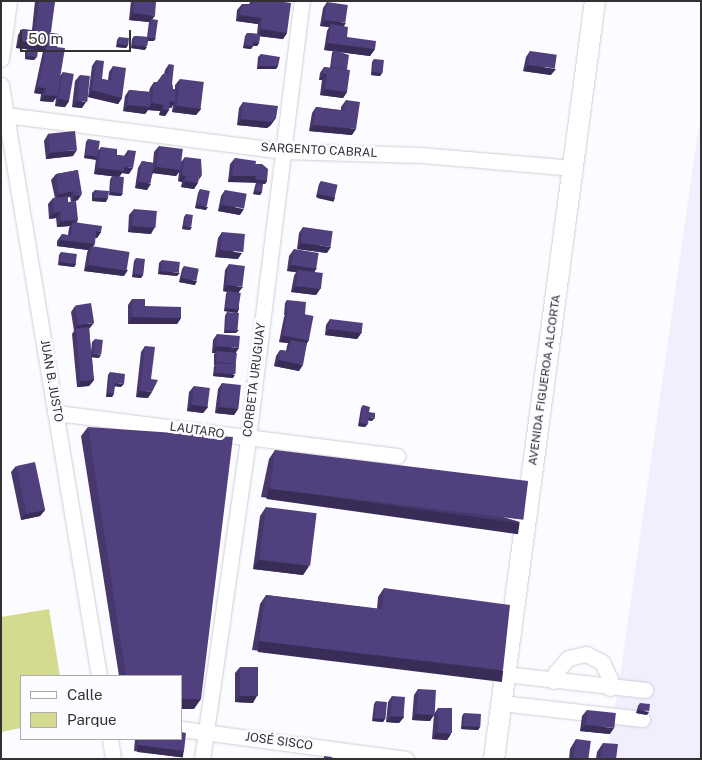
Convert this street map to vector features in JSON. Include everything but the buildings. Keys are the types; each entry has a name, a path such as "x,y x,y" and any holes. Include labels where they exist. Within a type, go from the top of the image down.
{"main road":[{"name":"AVENIDA FIGUEROA ALCORTA","path":"494,759 595,1"}],"street":[{"path":"1,59 9,1"},
{"name":"CORBETA URUGUAY","path":"202,759 248,438 302,1"},
{"name":"JUAN B. JUSTO","path":"1,85 100,675"},
{"name":"SARGENTO CABRAL","path":"6,115 282,151 422,155 574,168"},
{"name":"LAUTARO","path":"56,413 397,456"},
{"path":"554,681 556,672 568,658 586,654 602,662 610,679 610,688"},
{"path":"505,674 610,688 646,690"},
{"path":"501,703 642,719"},
{"name":"JOSÉ SISCO","path":"182,729 406,759"},
{"path":"110,740 113,759"}],"shaded area":[{"path":"701,111 701,759 606,759 619,683"}],"green space":[{"path":"49,609 60,675 20,675 20,728 1,732 1,617"}]}
